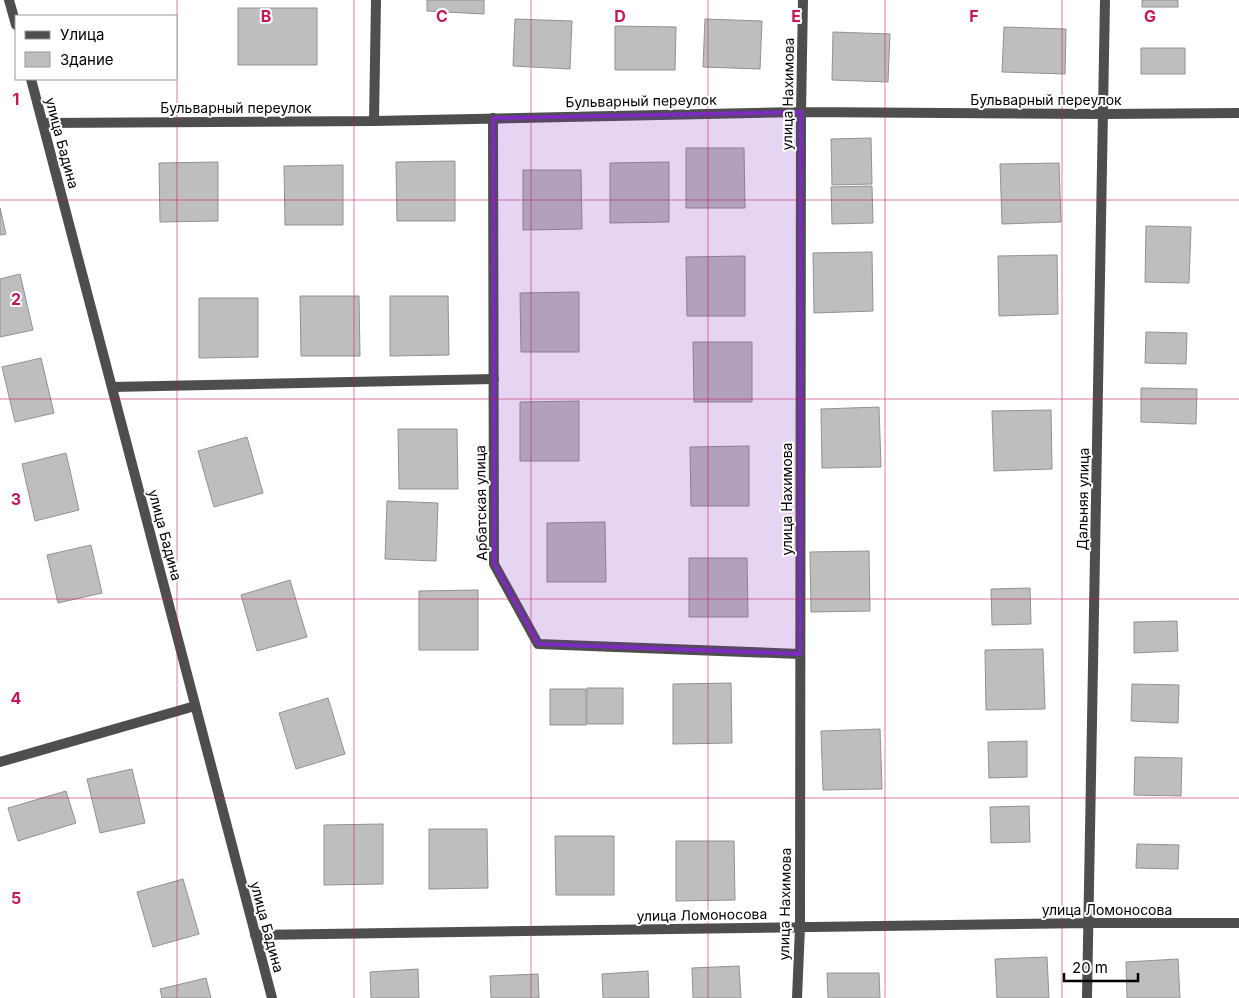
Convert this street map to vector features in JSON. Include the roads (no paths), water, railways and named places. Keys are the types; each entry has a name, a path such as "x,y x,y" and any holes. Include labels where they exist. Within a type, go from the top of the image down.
{"street":[{"path":"10,0 15,21"},
{"path":"374,121 376,0"},
{"name":"улица Нахимова","path":"797,998 800,927 801,112 803,0"},
{"name":"Дальняя улица","path":"1086,998 1089,923 1105,0"},
{"name":"улица Бадина","path":"31,80 272,998"},
{"name":"Бульварный переулок","path":"43,123 374,121 801,112 1239,113"},
{"name":"Арбатская улица","path":"493,118 494,564 538,644 800,654"},
{"path":"112,387 494,379"},
{"path":"0,762 195,706"},
{"name":"улица Ломоносова","path":"255,935 1089,923 1239,924"}]}
